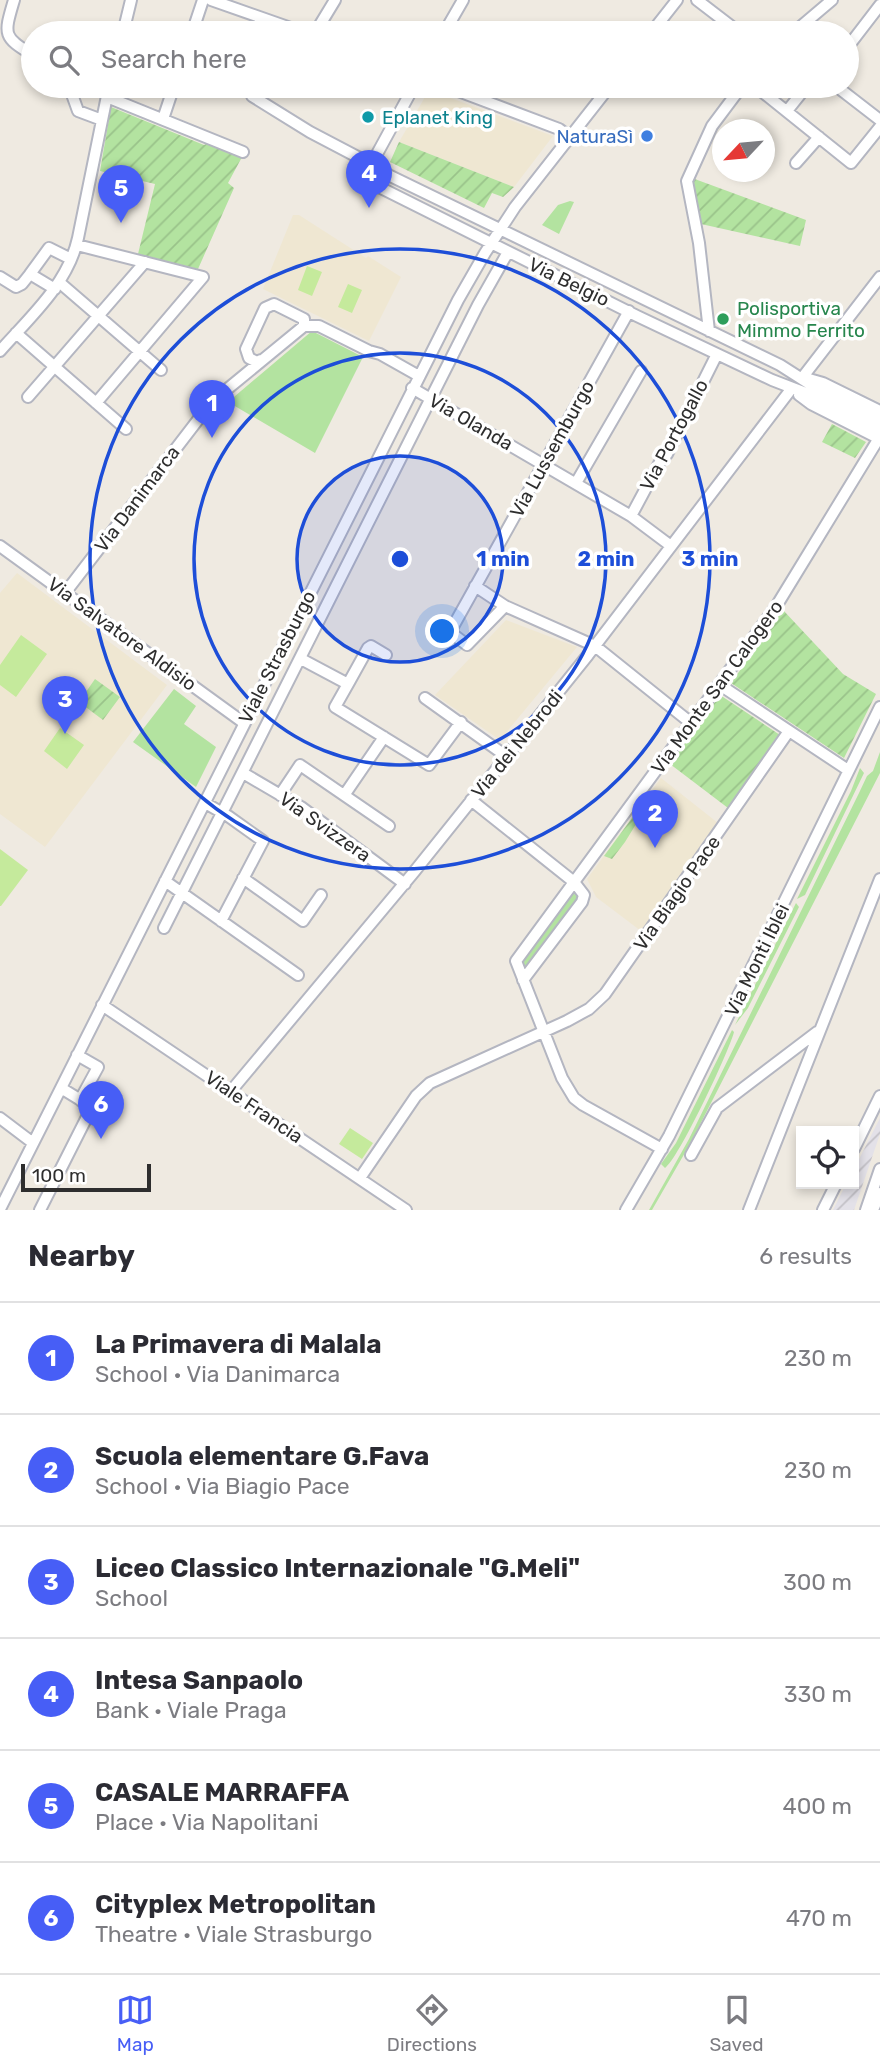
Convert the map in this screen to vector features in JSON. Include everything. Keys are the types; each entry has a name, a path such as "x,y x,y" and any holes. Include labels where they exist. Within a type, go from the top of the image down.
{"street":[{"path":"14,0 6,26 7,36 21,48"},
{"path":"126,21 131,0"},
{"path":"195,21 203,0"},
{"path":"211,0 271,21"},
{"path":"322,21 335,0"},
{"path":"451,21 463,0"},
{"path":"660,21 677,0"},
{"path":"697,0 724,21"},
{"path":"807,21 832,0"},
{"path":"859,36 876,18 880,5"},
{"path":"73,98 78,111 102,120"},
{"path":"0,351 57,286 77,245 107,98"},
{"path":"120,98 243,152"},
{"path":"163,119 170,98"},
{"name":"Via Belgio","path":"255,98 376,169 780,365 802,378 817,393 880,429"},
{"path":"371,164 407,98"},
{"path":"477,98 559,129 570,137"},
{"name":"Viale Strasburgo","path":"0,1209 458,300 500,229 601,98"},
{"path":"709,331 699,243 687,181 712,126 733,98"},
{"path":"770,98 851,163 880,127"},
{"path":"787,111 797,98"},
{"path":"852,98 880,120"},
{"path":"796,163 818,137"},
{"name":"Via Belgio","path":"371,164 365,176 369,182 508,252 792,388 817,393 880,420"},
{"path":"500,229 508,252"},
{"path":"77,245 203,277 96,403"},
{"path":"0,277 16,287 22,284 49,248 71,259"},
{"name":"Viale Strasburgo","path":"164,928 431,398 508,252"},
{"path":"29,397 145,262"},
{"path":"30,274 57,286 99,317 161,370"},
{"path":"802,378 880,276"},
{"path":"261,360 253,361 246,349 265,308 274,304 304,319 304,326 319,326 380,354 419,376"},
{"path":"647,320 655,317 655,305"},
{"name":"Via Lussemburgo","path":"505,606 467,645 450,632 629,312"},
{"path":"673,333 673,322 680,318"},
{"name":"Via Danimarca","path":"65,593 207,408 304,326"},
{"path":"16,333 126,429"},
{"name":"Via Portogallo","path":"631,516 661,460 667,454 717,354"},
{"path":"576,483 641,371"},
{"name":"Via Belgio","path":"802,378 823,383 880,411"},
{"name":"Via Olanda","path":"412,388 631,516 671,546"},
{"name":"Via Belgio","path":"792,388 811,404 880,439"},
{"name":"Via dei Nebrodi","path":"231,1091 405,884 595,646 792,388"},
{"name":"Via Monte San Calogero","path":"662,1149 574,1098 562,1078 516,965 517,959 777,604 880,439"},
{"path":"341,530 360,540"},
{"name":"Via Salvatore Aldisio","path":"0,546 244,723"},
{"path":"475,586 505,606 595,646 691,723"},
{"path":"386,654 371,646 368,648 335,707 429,765 460,722"},
{"path":"301,659 348,684"},
{"path":"719,685 849,771"},
{"path":"425,698 506,756"},
{"name":"Via Monti Iblei","path":"626,1210 662,1149 880,707"},
{"name":"Via Biagio Pace","path":"360,1178 416,1096 430,1083 589,1009 613,985 789,731"},
{"path":"345,794 384,737"},
{"path":"280,795 300,765 389,826"},
{"name":"Via Svizzera","path":"243,773 301,807 405,884"},
{"path":"471,800 582,890 584,899 523,980"},
{"path":"205,803 223,812 262,841 221,920"},
{"path":"243,878 303,921 321,895"},
{"path":"749,1210 880,879"},
{"path":"165,881 298,975"},
{"name":"Viale Francia","path":"102,1005 406,1210"},
{"path":"691,1155 721,1104 820,1030"},
{"path":"77,1055 92,1063 77,1098"},
{"path":"40,1210 92,1107 61,1088"},
{"path":"859,1139 880,1096"},
{"path":"0,1118 33,1143"},
{"path":"866,1210 880,1169"},
{"path":"822,1210 833,1189"},
{"path":"873,1210 880,1193"}],"shaded area":[{"path":"424,98 451,98 553,136 514,187 399,142"},
{"path":"293,215 299,215 401,277 369,341 263,289"},
{"path":"17,573 167,685 45,847 0,814 0,593"},
{"path":"506,620 577,647 500,740 435,695"},
{"path":"661,778 718,823 641,931 596,897 587,879"},
{"path":"880,1118 880,1134 854,1210 833,1210 844,1189 859,1189 859,1159"}],"green space":[{"path":"111,107 204,145 208,143 242,157 228,183 234,188 198,269 138,254 155,184 100,171"},
{"path":"399,142 514,187 503,197 492,193 484,208 390,162"},
{"path":"692,178 806,220 800,246 701,224"},
{"path":"574,202 559,234 542,225 558,205"},
{"path":"307,266 322,272 312,296 298,290"},
{"path":"348,284 362,290 352,313 338,307"},
{"path":"312,331 363,357 315,453 228,402"},
{"path":"832,424 866,442 855,458 822,442"},
{"path":"783,610 843,674 876,694 844,758 731,683"},
{"path":"21,635 47,654 16,697 0,685 0,665"},
{"path":"95,679 120,697 103,720 79,702"},
{"path":"174,689 196,706 184,724 216,747 196,787 133,742"},
{"path":"720,695 780,735 728,808 670,764"},
{"path":"60,728 84,745 67,769 44,751"},
{"path":"880,752 880,773 690,1144 652,1210 649,1210 689,1139 867,776 873,771"},
{"path":"860,768 864,773 805,895 797,899 851,791"},
{"path":"646,799 649,803 625,842 612,859 604,856"},
{"path":"0,849 28,870 1,906 0,906"},
{"path":"571,891 580,899 525,971 521,962"},
{"path":"796,903 799,907 748,1008 735,1025"},
{"path":"732,1030 734,1032 730,1043 713,1082 681,1146 665,1168 661,1164 676,1143"},
{"path":"350,1128 373,1143 362,1159 339,1144"}],"place":[{"name":"Eplanet King","path":"368,117"},
{"name":"NaturaSì","path":"647,136"},
{"name":"Intesa Sanpaolo","path":"369,208"},
{"name":"CASALE MARRAFFA","path":"121,223"},
{"name":"Polisportiva Mimmo Ferrito","path":"723,319"},
{"name":"La Primavera di Malala","path":"212,438"},
{"name":"Liceo Classico Internazionale \"G.Meli\"","path":"65,734"},
{"name":"Scuola elementare G.Fava","path":"655,848"},
{"name":"Cityplex Metropolitan","path":"101,1139"}]}
